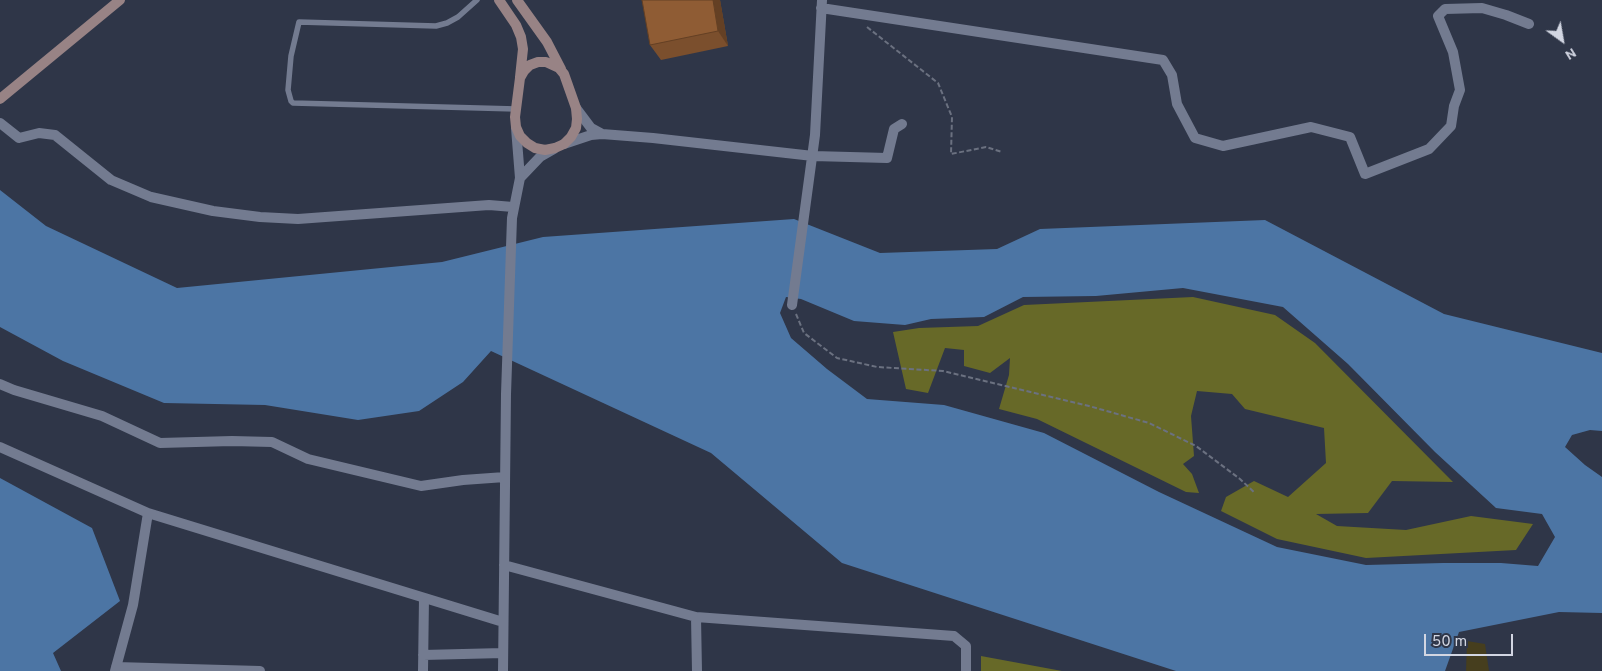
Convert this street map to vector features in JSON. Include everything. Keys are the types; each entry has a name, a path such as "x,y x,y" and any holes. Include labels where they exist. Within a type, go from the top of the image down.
{"street":[{"path":"0,99 120,0"},
{"path":"499,0 516,24 524,49 516,109 520,178 512,218 506,394 503,671"},
{"path":"517,0 547,42 564,74 578,119 571,137 540,157 520,178"},
{"path":"792,305 813,156 822,4 1163,60 1172,76 1177,104 1195,138 1223,146 1311,127 1350,137 1365,174 1429,149 1451,126 1454,106 1460,90 1453,52 1438,16 1445,9 1482,8 1529,24"},
{"path":"520,78 524,70 538,62 553,64 564,74"},
{"path":"576,108 591,128 602,134"},
{"path":"0,122 19,138 39,133 55,135 111,180 150,197 213,211 260,217 298,219 489,205 513,207"},
{"path":"516,127 520,136 527,143 535,148 545,150 591,135 602,134 813,156 887,158 894,129 902,124"},
{"path":"0,384 14,390 102,416 160,443 232,440 272,442 308,459 422,486 463,480 505,477"},
{"path":"0,447 148,513 504,622"},
{"path":"148,513 133,605 118,670 260,671"},
{"path":"504,565 696,617 954,636 966,646 966,671"},
{"path":"423,671 424,598"},
{"path":"696,617 697,671"},
{"path":"424,655 503,653"}],"lane":[{"path":"477,0 458,18 436,26 299,22 291,56 288,90 291,101 293,103 516,109"}],"path":[{"path":"865,25 938,83 952,117 951,154 986,147 1002,152"},
{"path":"792,305 804,333 837,358 877,367 943,371 1089,406 1149,423 1196,446 1240,479 1254,493"}],"shaded area":[{"path":"1193,297 1275,315 1315,343 1453,482 1392,481 1368,513 1316,514 1337,526 1406,530 1471,516 1533,524 1516,550 1366,558 1277,539 1221,511 1226,497 1254,481 1288,497 1326,463 1324,428 1245,409 1232,394 1197,391 1191,416 1194,456 1183,464 1192,474 1199,493 1186,492 1037,419 999,409 1009,375 1010,358 990,373 964,366 964,350 945,348 928,393 906,389 893,332 919,328 978,326 1024,305"},
{"path":"981,656 1062,671 981,671"}],"sand":[{"path":"1467,641 1485,644 1489,671 1466,671"}],"water":[{"path":"0,190 46,226 177,288 442,262 543,237 794,219 880,253 997,249 1040,229 1265,220 1444,314 1602,353 1602,431 1590,430 1572,435 1565,447 1602,477 1602,613 1559,612 1459,632 1445,671 1176,671 842,563 711,453 491,351 463,382 419,411 358,420 265,405 164,403 63,361 0,327","holes":["1183,288 1283,307 1348,364 1435,452 1496,508 1542,514 1555,537 1538,566 1501,563 1366,565 1277,547 1159,492 1044,433 944,405 867,399 827,369 791,338 780,313 786,297 801,299 854,321 905,325 931,319 984,317 1023,297 1096,296"]},
{"path":"0,478 92,528 120,601 53,653 61,671 0,671"}],"building":[{"path":"642,0 713,0 718,31 650,45"}]}
